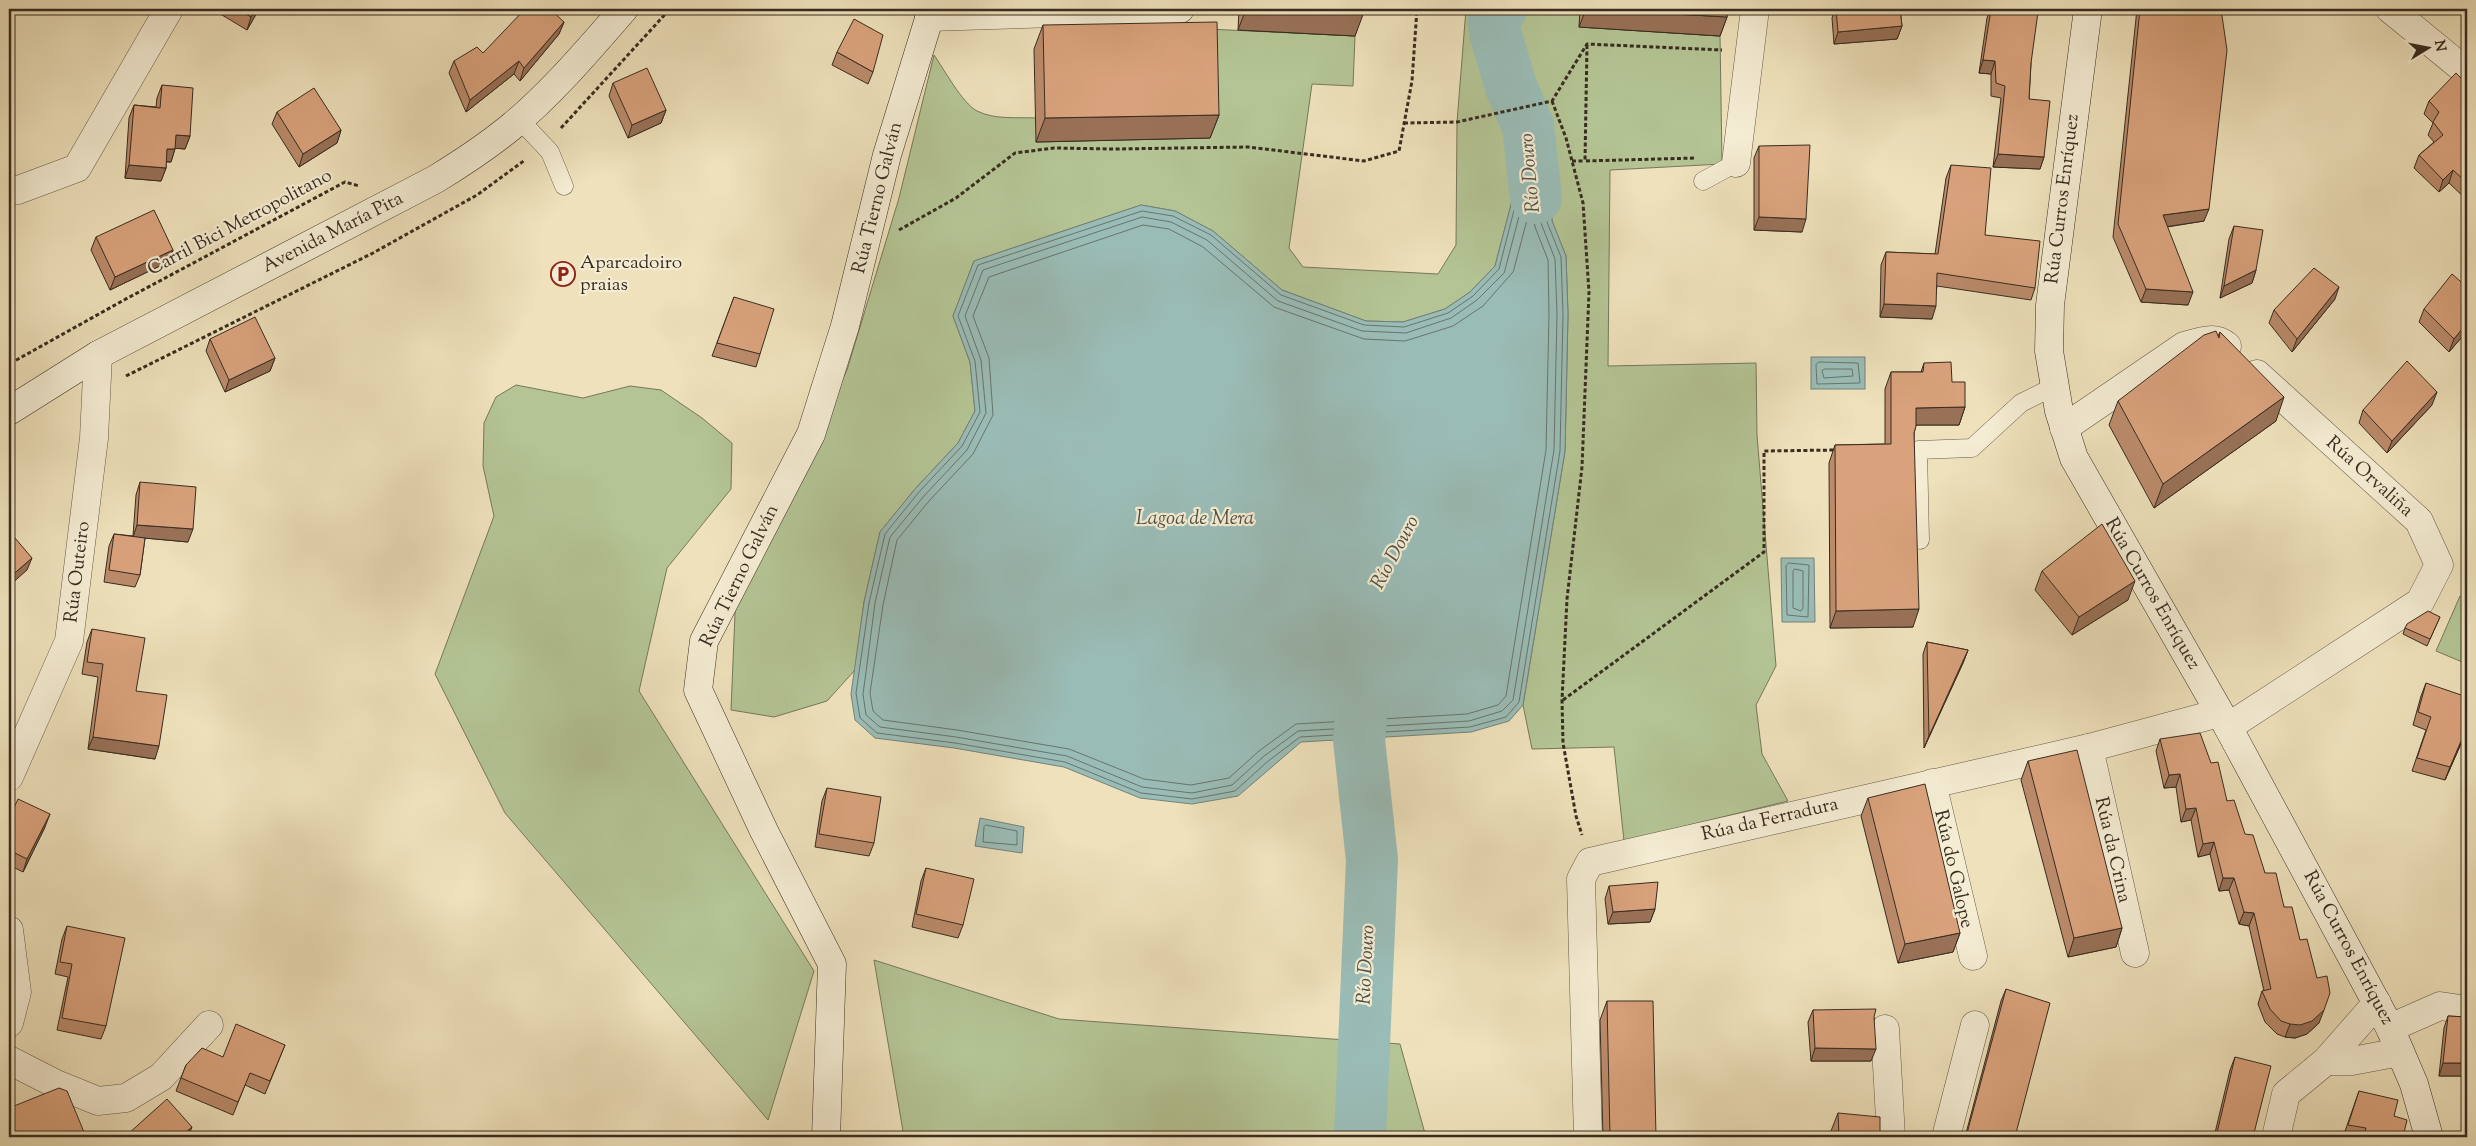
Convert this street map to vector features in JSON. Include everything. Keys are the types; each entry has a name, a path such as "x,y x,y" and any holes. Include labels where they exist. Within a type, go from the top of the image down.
{"street":[{"path":"9,191 18,190 77,168 169,9"},
{"name":"Avenida María Pita","path":"9,411 98,355 436,179 473,155 519,119 583,56 624,9"},
{"path":"930,13 1177,11 1180,9"},
{"path":"1737,160 1755,9"},
{"name":"Rúa Curros Enríquez","path":"2088,9 2050,305 2048,351 2064,428 2074,458 2224,720 2377,1003 2414,1084 2429,1137"},
{"path":"2390,9 2467,72"},
{"name":"Rúa Tierno Galván","path":"826,1137 832,964 764,831 698,690 704,641 811,434 845,326 888,156 930,13"},
{"name":"Rúa Orvaliña","path":"2064,428 2184,346 2206,339 2222,342 2360,470 2419,521 2439,564 2420,602 2224,720"},
{"name":"Rúa Outeiro","path":"9,777 70,641 94,438 98,355"},
{"name":"Rúa da Ferradura","path":"1590,862 1932,783 2224,720"},
{"name":"Rúa da Crina","path":"2089,748 2136,953"},
{"name":"Rúa do Galope","path":"1932,783 1973,956"},
{"path":"1588,1137 1582,879 1590,862"},
{"path":"9,930 18,992 9,1023"},
{"path":"2276,1137 2286,1094 2326,1061 2377,1003"},
{"path":"2326,1061 2352,1061 2395,1040 2440,1006 2467,1010"},
{"path":"9,1060 56,1084 98,1101 126,1098 161,1077 209,1025"},
{"path":"1946,1137 1974,1025"},
{"path":"1885,1029 1891,1137"}],"lane":[{"path":"519,119 545,144 554,159 564,186"},
{"path":"1702,181 1737,160"},
{"path":"1920,540 1918,450 1972,448 2021,403 2055,386"}],"path":[{"path":"126,376 408,233 477,195 545,144 670,9"},
{"path":"893,235 900,229 956,198 1015,153 1054,148 1248,146 1364,161 1399,151 1412,81 1417,9"},
{"path":"1404,123 1456,122 1552,101 1587,44"},
{"path":"1585,160 1587,44"},
{"path":"1587,44 1728,50"},
{"path":"1552,101 1572,161 1583,203 1589,292 1582,467 1567,599 1562,700 1563,743 1574,806 1590,862"},
{"path":"1572,161 1737,160"},
{"name":"Carril Bici Metropolitano","path":"9,370 11,363 124,300 345,182 367,188"},
{"path":"1562,700 1764,552 1764,451 1841,450"}],"green space":[{"path":"1466,9 1580,9 1580,27 1720,36 1722,164 1610,170 1608,366 1756,363 1757,435 1776,666 1756,705 1762,754 1788,801 1624,841 1614,747 1532,749 1523,705 1565,451 1568,314 1566,256 1552,221 1550,184 1544,149 1534,124 1520,128 1520,170 1495,266 1470,292 1445,309 1403,322 1366,321 1282,290 1213,231 1175,211 1141,205 974,261 953,316 970,362 975,411 958,443 915,489 880,532 864,602 855,670 827,701 774,717 731,710 736,589 774,522 847,370 899,198 934,55 965,101 977,111 999,117 1036,118 1037,142 1208,29 1355,36 1353,86 1312,84 1289,248 1303,267 1438,274 1456,245 1457,122"},
{"path":"516,385 583,398 630,386 661,390 702,418 732,443 731,489 667,568 639,691 814,971 768,1120 505,813 435,674 494,516 483,466 484,423 496,397"},
{"path":"2460,596 2467,599 2467,664 2436,651"},
{"path":"874,960 1059,1019 1400,1044 1426,1137 904,1137"}],"water":[{"name":"Lagoa de Mera","path":"1534,124 1544,149 1550,184 1552,221 1566,256 1568,314 1565,451 1523,705 1509,721 1471,732 1301,742 1238,796 1192,804 1140,798 1064,767 954,748 875,738 855,720 851,694 864,602 880,532 915,489 958,443 975,411 970,362 953,316 974,261 1141,205 1175,211 1213,231 1282,290 1366,321 1403,322 1445,309 1470,292 1495,266 1520,170 1520,128"},
{"path":"1811,357 1865,357 1865,389 1811,389"},
{"path":"1781,558 1814,558 1815,622 1782,622"},
{"path":"980,818 1024,827 1022,853 975,846"}],"building":[{"path":"237,9 256,9 251,17"},
{"path":"525,9 550,9 564,22 524,68 519,61 470,100 454,61 477,47 483,53"},
{"path":"1307,9 1364,9 1364,12"},
{"path":"1586,9 1727,9 1727,17"},
{"path":"1836,9 1900,9 1902,26 1838,32"},
{"path":"1991,9 2017,9 2038,12 2031,63 2029,99 2050,101 2044,157 1998,154 2005,86 1996,83 1995,61 1983,60"},
{"path":"2140,9 2221,9 2227,50 2209,209 2163,215 2193,292 2146,289 2118,224"},
{"path":"854,19 883,35 873,72 837,52"},
{"path":"1217,22 1219,115 1045,118 1043,25"},
{"path":"647,68 666,110 632,125 613,83"},
{"path":"2456,73 2467,84 2467,183 2453,170 2443,180 2419,155 2443,135 2433,122 2439,112 2429,101"},
{"path":"162,85 193,88 190,136 176,135 175,149 167,149 166,168 129,165 134,105 160,108"},
{"path":"314,88 341,130 303,154 277,112"},
{"path":"1810,145 1806,219 1759,217 1759,146"},
{"path":"1951,165 1991,168 1985,235 2040,241 2035,288 1937,273 1936,306 1884,304 1886,252 1938,254"},
{"path":"154,210 173,250 115,277 96,237"},
{"path":"2234,226 2263,230 2256,270 2224,286"},
{"path":"2314,268 2339,287 2297,339 2274,310"},
{"path":"2452,274 2467,287 2467,323 2454,339 2424,309"},
{"path":"734,297 774,309 760,354 717,343"},
{"path":"255,317 275,358 229,380 210,339"},
{"path":"2216,331 2219,338 2220,332 2284,397 2163,484 2118,401 2204,335"},
{"path":"2407,361 2437,392 2392,441 2363,410"},
{"path":"1951,362 1952,382 1965,382 1965,407 1916,408 1914,433 1919,609 1836,611 1835,445 1891,444 1891,372 1923,372 1924,363"},
{"path":"140,482 196,487 193,529 137,525"},
{"path":"2102,524 2135,581 2079,617 2042,571"},
{"path":"9,531 32,558 9,578"},
{"path":"114,534 145,538 140,575 109,570"},
{"path":"2428,611 2440,617 2430,639 2405,628 2407,624"},
{"path":"92,629 145,638 136,691 167,695 159,746 93,737 103,664 87,662"},
{"path":"1927,642 1968,650 1929,736"},
{"path":"2426,683 2467,697 2467,727 2450,767 2417,758 2431,717 2418,712"},
{"path":"2200,733 2211,763 2218,762 2227,801 2234,800 2245,834 2253,835 2265,873 2276,873 2284,907 2292,907 2300,940 2307,939 2317,978 2327,976 2330,993 2324,1010 2312,1021 2300,1025 2290,1024 2281,1021 2270,1009 2262,991 2271,989 2254,913 2244,912 2234,878 2223,878 2214,842 2203,844 2196,808 2186,809 2180,774 2169,775 2160,739"},
{"path":"2077,750 2122,928 2074,938 2028,761"},
{"path":"1925,784 1960,933 1905,944 1868,798"},
{"path":"827,788 881,797 874,843 819,834"},
{"path":"18,799 50,814 27,859 9,850 9,818"},
{"path":"926,868 974,879 963,925 916,914"},
{"path":"1658,882 1655,909 1613,912 1609,886"},
{"path":"67,926 125,938 106,1026 62,1018 72,964 60,962"},
{"path":"2006,989 2050,1003 2015,1137 1966,1137"},
{"path":"1607,1001 1653,1001 1656,1137 1610,1137"},
{"path":"1876,1009 1874,1017 1876,1049 1815,1048 1813,1010"},
{"path":"2448,1016 2467,1017 2467,1063 2443,1063"},
{"path":"236,1024 285,1045 270,1081 250,1073 238,1102 181,1078 186,1065 202,1048 223,1057"},
{"path":"2235,1057 2271,1066 2253,1137 2216,1137"},
{"path":"59,1088 67,1091 86,1137 9,1137 9,1108"},
{"path":"2359,1091 2398,1100 2394,1116 2407,1120 2403,1137 2363,1137 2366,1128 2348,1125"},
{"path":"167,1099 192,1127 180,1137 131,1137 128,1134"},
{"path":"1838,1113 1880,1117 1880,1137 1839,1137"}],"waterway":[{"name":"Río Douro","path":"1501,9 1494,18 1495,32 1511,87 1528,126 1536,198"},
{"name":"Río Douro","path":"1360,1137 1372,860 1359,740 1365,668"}],"place":[{"name":"Aparcadoiro praias","path":"563,274"}]}
